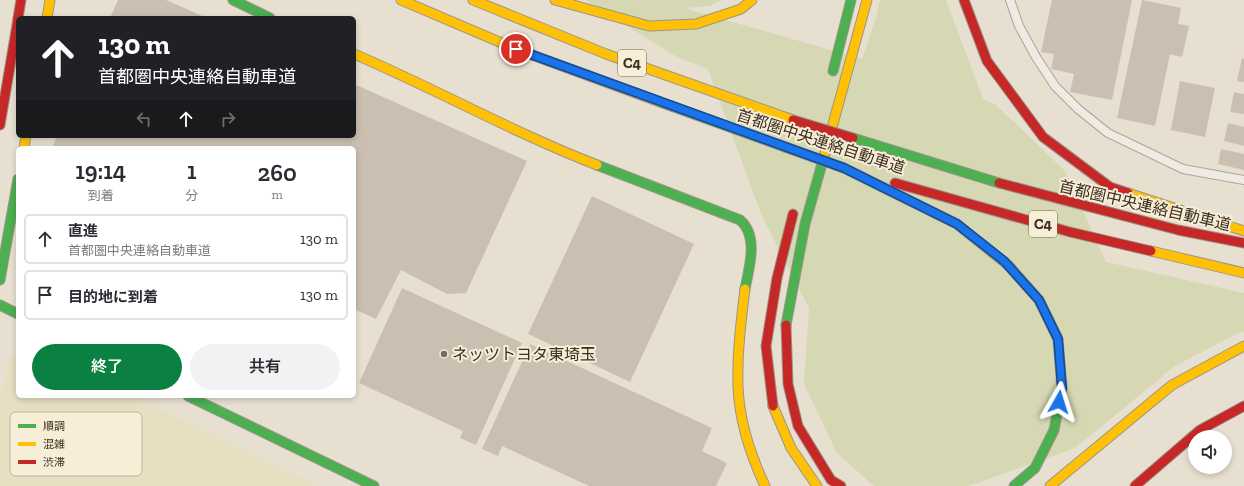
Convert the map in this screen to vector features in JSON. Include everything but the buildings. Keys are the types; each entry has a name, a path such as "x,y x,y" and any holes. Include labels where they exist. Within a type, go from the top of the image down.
{"main road":[{"path":"18,16 21,0"},
{"path":"47,16 50,0"},
{"path":"233,0 266,16"},
{"name":"首都圏中央連絡自動車道","path":"401,0 516,49 844,168 1070,232 1244,273"},
{"name":"首都圏中央連絡自動車道","path":"473,0 606,54 793,120 1024,191 1178,230 1244,243"},
{"path":"555,0 608,16 649,26 696,24 741,9 752,0"},
{"path":"832,77 851,0"},
{"path":"841,486 831,480 798,426 788,384 786,327 805,224 867,0"},
{"path":"964,0 987,61 1043,137 1110,187 1244,231"},
{"path":"0,125 16,30"},
{"path":"356,55 414,80 564,152 740,220 746,224 752,245 741,318 738,387 745,429 756,467 765,486"},
{"path":"806,166 819,122"},
{"path":"844,168 957,224 1004,261 1039,300 1058,339 1062,388 1054,430 1042,455 1035,468 1014,486"},
{"path":"0,280 16,190"},
{"path":"796,203 777,278 766,346 772,402 791,448 817,486"},
{"path":"0,305 16,313"},
{"path":"1050,486 1172,384 1244,346"},
{"path":"192,398 374,486"},
{"path":"1135,486 1200,430 1244,406"}],"lane":[{"path":"1010,0 1019,26 1036,57 1056,86 1078,109 1108,133 1183,169 1244,180"}],"shaded area":[{"path":"16,356 16,398 136,398 313,483 311,486 0,486 0,401 9,358"}],"green space":[{"path":"586,0 721,0 710,6 684,8 862,59 875,21 880,0 946,0 983,99 995,104 1065,171 1106,262 1244,293 1244,332 1236,334 1175,366 1075,448 969,486 874,486 837,453 804,384 809,308 761,214 708,69 675,56"}],"traffic: fast":[{"path":"233,0 266,16"},
{"path":"833,71 851,0"},
{"path":"660,102 785,147"},
{"path":"853,138 999,183"},
{"path":"785,147 844,168"},
{"path":"786,325 805,224 825,153"},
{"path":"597,165 740,220 746,227 751,243 750,262 745,289"},
{"path":"0,280 16,190"},
{"path":"1008,265 1039,300 1058,339 1062,388 1054,430 1035,468 1014,486"},
{"path":"0,305 16,313"},
{"path":"192,398 374,486"}],"traffic: slow":[{"path":"47,16 50,0"},
{"path":"401,0 516,49 660,102"},
{"path":"473,0 606,54 793,120"},
{"path":"555,0 649,26 696,24 741,9 752,0"},
{"path":"825,153 867,0"},
{"path":"356,55 505,125 597,165"},
{"path":"24,146 26,138"},
{"path":"844,168 957,224 1008,265"},
{"path":"1128,193 1244,231"},
{"path":"1151,251 1244,273"},
{"path":"745,289 739,350 739,399 743,425 755,462 765,486"},
{"path":"1050,486 1172,385 1244,346"},
{"path":"773,406 791,448 817,486"}],"traffic: jam":[{"path":"18,16 21,0"},
{"path":"964,0 987,61 1043,137 1110,187 1128,193"},
{"path":"0,125 16,31"},
{"path":"793,120 853,138"},
{"path":"895,183 1070,232 1151,251"},
{"path":"999,183 1178,230 1244,243"},
{"path":"773,406 766,346 777,278 793,214"},
{"path":"786,325 788,384 798,426 831,480 841,486"},
{"path":"1135,486 1200,430 1244,406"}],"place":[{"name":"ネッツトヨタ東埼玉","path":"444,354"}],"route":[{"path":"516,49 844,168 957,224 1004,261 1039,300 1058,339 1062,388 1059,402"}]}
